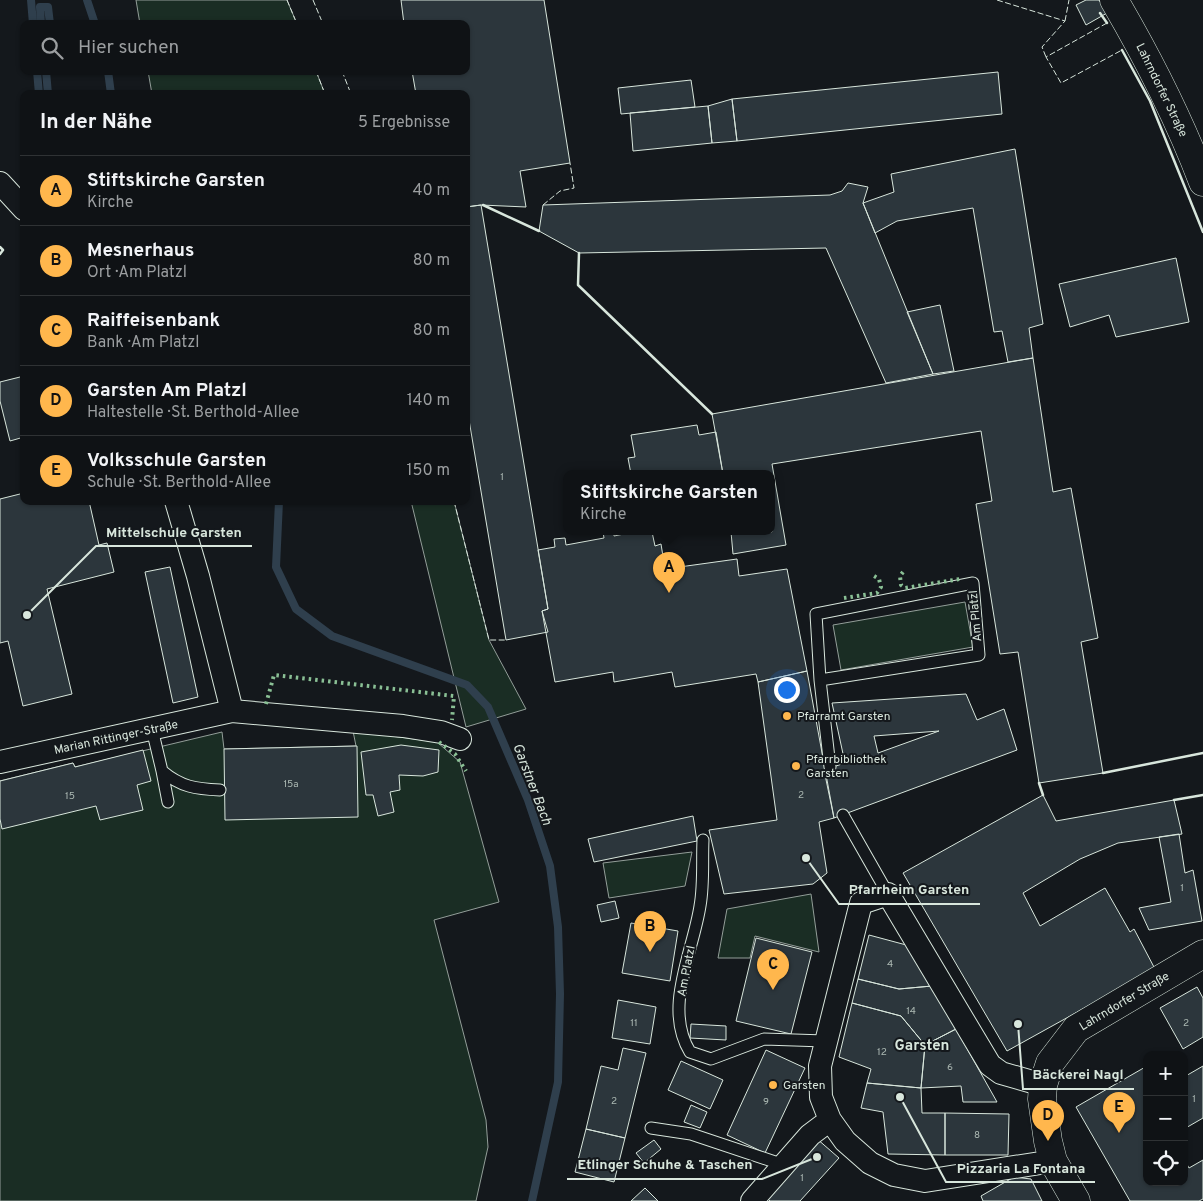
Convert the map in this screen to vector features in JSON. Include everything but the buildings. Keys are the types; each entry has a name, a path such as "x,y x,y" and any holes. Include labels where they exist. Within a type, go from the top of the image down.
{"street":[{"name":"Lahrndorfer Straße","path":"1114,0 1154,72 1188,143 1203,182"},
{"path":"177,505 198,576 232,711"},
{"name":"Marian Rittinger-Straße","path":"0,762 232,711 403,726 441,732 460,739"},
{"path":"1043,1085 1001,1073 990,1065 888,894 861,903 820,1066 821,1097 830,1120 845,1141 870,1163 922,1191 1053,1161"},
{"name":"Lahrndorfer Straße","path":"1076,1201 1053,1161 1043,1117 1043,1085 1050,1063 1076,1029 1203,954"},
{"path":"752,1201 810,1135 830,1120"}],"lane":[{"name":"Am Platzl","path":"820,680 979,655 972,583 816,614 820,680 830,767"},
{"path":"152,729 168,802"},
{"path":"162,771 179,784 193,789 220,790"},
{"path":"843,815 888,894"},
{"name":"Am Platzl","path":"703,840 700,905 680,996 685,1043 690,1052 712,1059 764,1039 825,1041"},
{"path":"651,1128 691,1134 784,1165"}],"green space":[{"path":"136,0 287,0 295,20 139,20"},
{"path":"149,75 318,75 323,90 151,90"},
{"path":"412,505 455,505 489,640 526,709 466,727"},
{"path":"965,602 973,647 841,670 833,625"},
{"path":"353,731 437,742 460,762 499,902 434,920 486,1120 488,1147 476,1201 0,1201 0,781 73,763 75,767 222,732 224,749 356,746"},
{"path":"692,852 685,886 609,898 603,863"},
{"path":"811,894 819,952 755,936 750,958 718,958 727,909"}],"waterway":[{"path":"31,0 33,20"},
{"name":"Garstner Bach","path":"87,0 94,20"},
{"path":"41,20 40,7 48,7 50,20"},
{"path":"37,75 39,90"},
{"path":"46,75 48,90"},
{"name":"Garstner Bach","path":"109,75 110,90"},
{"name":"Garstner Bach","path":"279,505 276,567 296,609 332,636 467,685 488,707 528,800 550,866 558,927 560,994 558,1082 532,1201"}],"hedge":[{"path":"903,572 900,576 901,585 905,588 960,579"},
{"path":"844,598 877,593 881,587 879,579 874,576"},
{"path":"266,704 274,675 454,696 452,720"},
{"path":"439,742 455,754 466,771"}],"fence":[{"path":"287,0 295,20"},
{"path":"313,0 321,20"},
{"path":"997,0 1065,21 1042,47 1046,57"},
{"path":"1065,21 1069,0"},
{"path":"1107,23 1046,57 1061,83 1122,50"},
{"path":"318,75 323,90"},
{"path":"344,75 349,90"},
{"path":"543,205 560,191 574,188 570,163"},
{"path":"455,505 489,640 506,640"}],"wall":[{"path":"1100,13 1107,23"},
{"path":"1122,50 1150,101 1203,232"},
{"path":"483,205 539,231"},
{"path":"0,247 3,250 0,254"},
{"path":"579,253 578,285 712,414"},
{"path":"1103,773 1203,753"},
{"path":"1039,783 1043,795"},
{"path":"1174,800 1203,795"}],"place":[{"name":"Stiftskirche Garsten","path":"669,593"},
{"name":"Mittelschule Garsten","path":"27,615"},
{"name":"Pfarramt Garsten","path":"787,716"},
{"name":"Pfarrbibliothek Garsten","path":"796,766"},
{"name":"Pfarrheim Garsten","path":"806,858"},
{"name":"Mesnerhaus","path":"650,952"},
{"name":"Raiffeisenbank","path":"773,990"},
{"name":"Bäckerei Nagl","path":"1018,1024"},
{"name":"Garsten","path":"773,1085"},
{"name":"Pizzaria La Fontana","path":"900,1097"},
{"name":"Volksschule Garsten","path":"1119,1133"},
{"name":"Garsten Am Platzl","path":"1048,1141"},
{"name":"Etlinger Schuhe & Taschen","path":"817,1157"}],"district":[{"name":"Garsten","path":"922,1045"}]}
